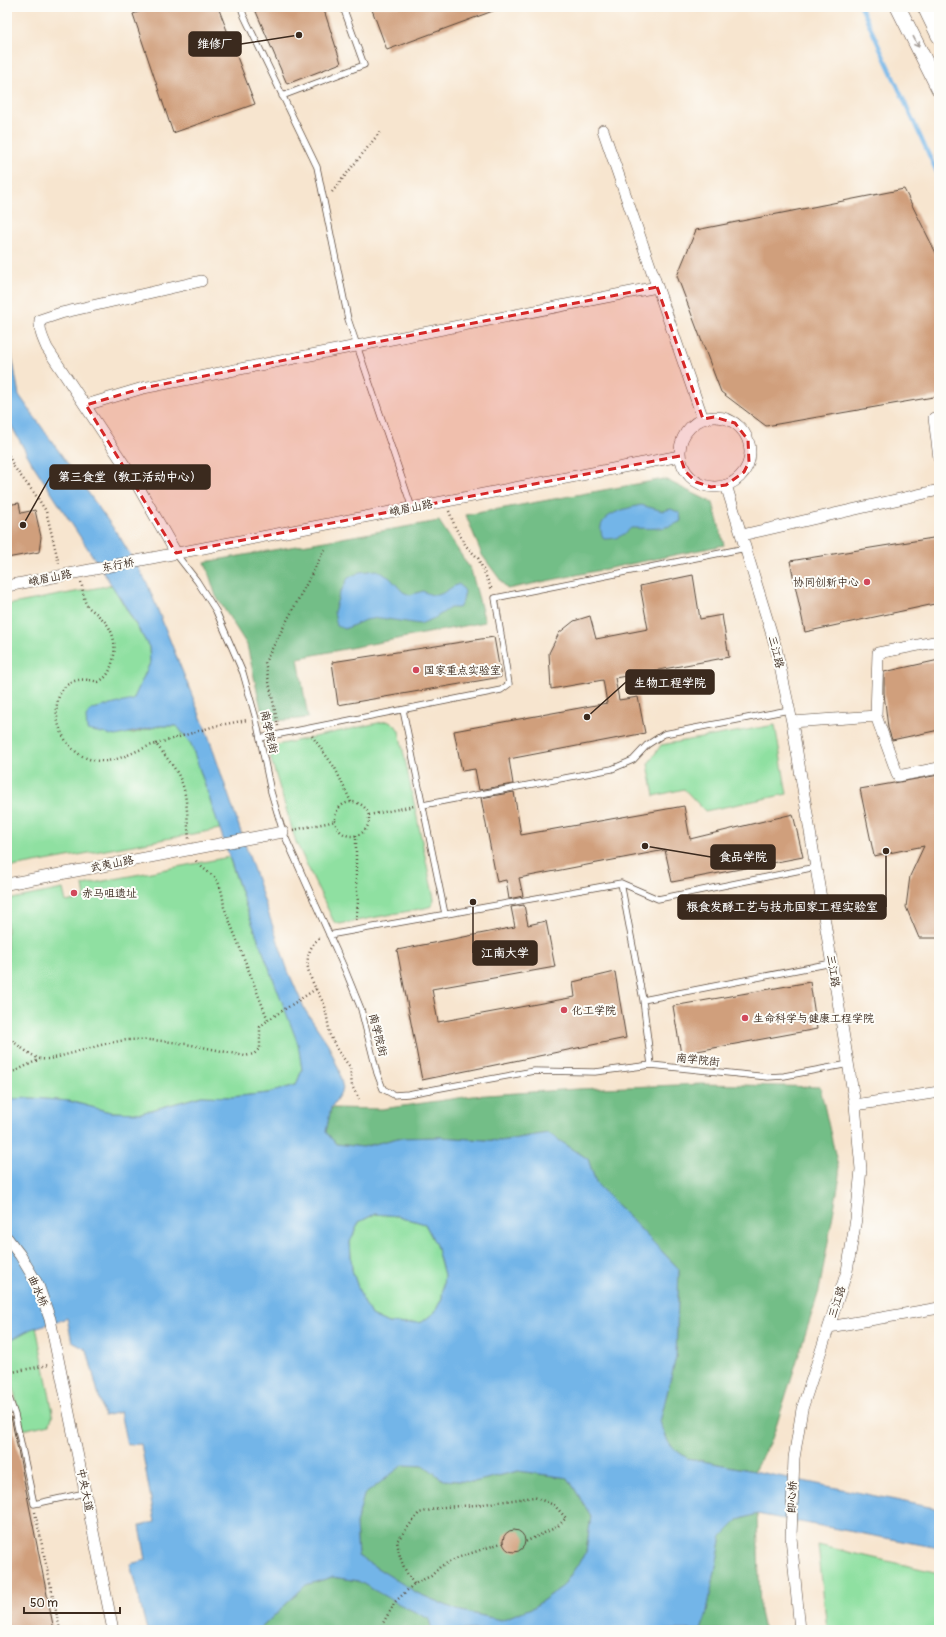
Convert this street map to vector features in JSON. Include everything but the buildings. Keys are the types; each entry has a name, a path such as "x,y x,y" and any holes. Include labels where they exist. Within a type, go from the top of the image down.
{"main road":[{"path":"898,7 939,89"},
{"path":"925,7 939,36"}],"street":[{"path":"603,130 703,419"},
{"path":"176,554 135,481 47,348 41,334 40,320 60,313 201,281"},
{"path":"86,405 143,388 657,287"},
{"path":"714,417 725,418 735,423 743,431 748,440 750,451 749,462 744,472 736,480 726,486 711,487 696,482 684,470 680,456 682,440 690,428 703,419 714,417"},
{"path":"934,418 939,458"},
{"name":"峨眉山路","path":"143,560 680,456"},
{"name":"三江路","path":"726,486 776,648 792,722 849,1064 855,1105 861,1169 856,1219 846,1272 802,1409 794,1458"},
{"path":"742,535 939,490"},
{"name":"东行桥","path":"94,570 143,560"},
{"name":"峨眉山路","path":"7,586 94,570"},
{"path":"939,641 878,653 876,716 898,776 939,768"},
{"path":"792,722 876,716"},
{"name":"武夷山路","path":"7,884 283,832"},
{"path":"855,1105 939,1092"},
{"name":"曲水桥","path":"7,1238 20,1255 38,1285 50,1319 57,1349"},
{"path":"829,1327 939,1308"},
{"name":"中央大道","path":"57,1349 113,1630"},
{"name":"即心桥","path":"794,1458 791,1537 800,1630"}],"lane":[{"path":"241,7 317,167 348,319 412,508"},
{"path":"282,96 364,65 343,7"},
{"path":"260,738 501,690 509,684 495,598 746,548"},
{"name":"南学院街","path":"176,554 197,581 216,611 243,673 256,719 271,792 283,832 361,1008 383,1089 394,1095 408,1094 534,1071 595,1072 651,1065 768,1077 784,1076 849,1064"},
{"path":"403,710 445,914"},
{"path":"423,805 612,769 633,760 647,745 664,734 789,710"},
{"path":"329,935 621,883 658,899 816,867"},
{"path":"621,883 643,1000 651,1065"},
{"path":"643,1000 832,963"},
{"path":"7,1392 16,1415 34,1504 86,1493"}],"path":[{"path":"324,203 380,132"},
{"path":"7,452 14,467 46,510 52,530 61,576"},
{"path":"445,501 455,527 466,546 478,558 495,598"},
{"path":"280,734 264,662 326,547"},
{"path":"156,744 181,735 234,721 256,719"},
{"path":"307,729 335,768 351,802"},
{"path":"351,802 362,805 369,815 368,826 356,835 345,834 338,827 336,821 339,808 344,804 351,802"},
{"path":"369,815 423,805"},
{"path":"283,832 336,821"},
{"path":"355,930 358,902 356,881 356,835"},
{"path":"329,935 316,940 310,947 307,967 325,1006 330,1035 338,1051 350,1067 352,1086 359,1099"},
{"path":"268,1020 316,989"},
{"path":"7,1075 40,1059"},
{"path":"7,1373 60,1363"},
{"path":"414,1584 404,1570 397,1541 419,1513 443,1507 477,1505 534,1497 554,1505 566,1518 557,1526 525,1542"},
{"path":"34,1504 60,1630"},
{"path":"381,1630 382,1625 395,1602 414,1584 431,1576 441,1566 447,1563 504,1542"}],"highlighted area":[{"path":"657,287 703,419 714,417 735,423 748,440 749,462 744,472 726,485 711,487 696,482 685,471 680,456 176,553 86,405 143,388"}],"green space":[{"path":"664,479 713,503 724,545 507,589 482,555 466,515"},
{"path":"439,521 471,570 485,622 298,658 308,718 264,722 247,645 216,596 205,562"},
{"path":"112,585 149,647 150,663 133,701 92,709 131,734 159,726 177,726 191,744 220,829 7,868 7,605"},
{"path":"387,721 395,725 399,731 434,899 432,906 425,908 340,924 334,922 296,842 271,759 271,752 277,745"},
{"path":"775,725 787,794 705,811 684,789 654,796 648,764 661,745"},
{"path":"229,857 249,915 299,1044 302,1070 296,1085 268,1093 232,1097 201,1096 141,1113 110,1112 69,1101 32,1098 7,1099 7,900 63,889 66,902 85,898 83,885"},
{"path":"702,1084 820,1087 840,1176 819,1291 773,1436 754,1471 687,1458 670,1446 660,1422 676,1357 679,1269 596,1183 588,1159 548,1133 500,1141 440,1137 398,1138 363,1147 336,1144 326,1132 331,1108 382,1109 472,1096 577,1089"},
{"path":"375,1214 398,1216 425,1224 436,1245 444,1275 442,1298 435,1312 422,1322 406,1324 388,1323 371,1315 361,1296 352,1270 350,1242 359,1222"},
{"path":"36,1326 53,1413 50,1424 22,1430 12,1381 7,1373 7,1340"},
{"path":"402,1465 425,1466 443,1480 474,1482 518,1471 568,1478 591,1516 586,1552 563,1586 534,1607 501,1620 457,1610 417,1593 358,1556 356,1524 364,1495"},
{"path":"757,1514 760,1612 764,1630 701,1630 706,1616 722,1536 738,1520"},
{"path":"818,1545 939,1573 939,1630 827,1630"},
{"path":"332,1577 358,1581 429,1619 432,1630 259,1630 306,1585"}],"water":[{"path":"7,328 19,395 121,539 147,583 208,735 288,971 305,1010 328,1044 339,1070 343,1089 331,1108 326,1132 336,1144 363,1147 398,1138 440,1137 500,1141 548,1133 588,1159 596,1183 679,1269 676,1357 660,1422 670,1446 687,1458 939,1509 939,1548 757,1514 738,1520 722,1536 706,1616 701,1630 432,1630 429,1619 358,1581 332,1577 306,1585 259,1630 147,1630 130,1564 146,1560 140,1526 155,1522 141,1444 127,1445 120,1412 104,1416 87,1350 72,1342 67,1318 31,1329 7,1342 7,1099 32,1098 69,1101 110,1112 141,1113 202,1096 232,1097 268,1093 296,1085 302,1070 298,1044 249,915 191,744 177,726 159,726 116,736 87,730 86,717 92,709 133,700 150,663 149,647 122,601 32,463 7,418","holes":["375,1214 398,1216 425,1224 436,1245 444,1275 442,1298 435,1312 422,1322 406,1324 388,1323 371,1315 361,1296 352,1270 350,1242 359,1222","403,1465 425,1466 443,1480 474,1482 518,1471 568,1478 591,1516 586,1552 563,1586 534,1607 501,1620 457,1610 417,1593 358,1556 356,1524 364,1495"]},
{"path":"641,505 663,511 671,509 680,513 681,521 663,528 631,528 619,537 604,539 601,531 601,525 605,519 618,511"},
{"path":"377,570 390,578 403,592 410,595 423,591 429,594 438,595 459,584 465,591 463,601 459,608 450,608 435,618 420,624 380,618 365,620 345,629 337,626 334,612 339,595 348,578 360,572"}],"waterway":[{"path":"861,7 939,177"}],"place":[{"name":"维修厂","path":"299,35"},
{"name":"第三食堂（教工活动中心）","path":"23,525"},
{"name":"协同创新中心","path":"867,582"},
{"name":"国家重点实验室","path":"416,670"},
{"name":"生物工程学院","path":"587,717"},
{"name":"食品学院","path":"645,846"},
{"name":"粮食发酵工艺与技术国家工程实验室","path":"886,851"},
{"name":"赤马咀遗址","path":"74,893"},
{"name":"江南大学","path":"473,902"},
{"name":"化工学院","path":"564,1010"},
{"name":"生命科学与健康工程学院","path":"745,1018"}]}
